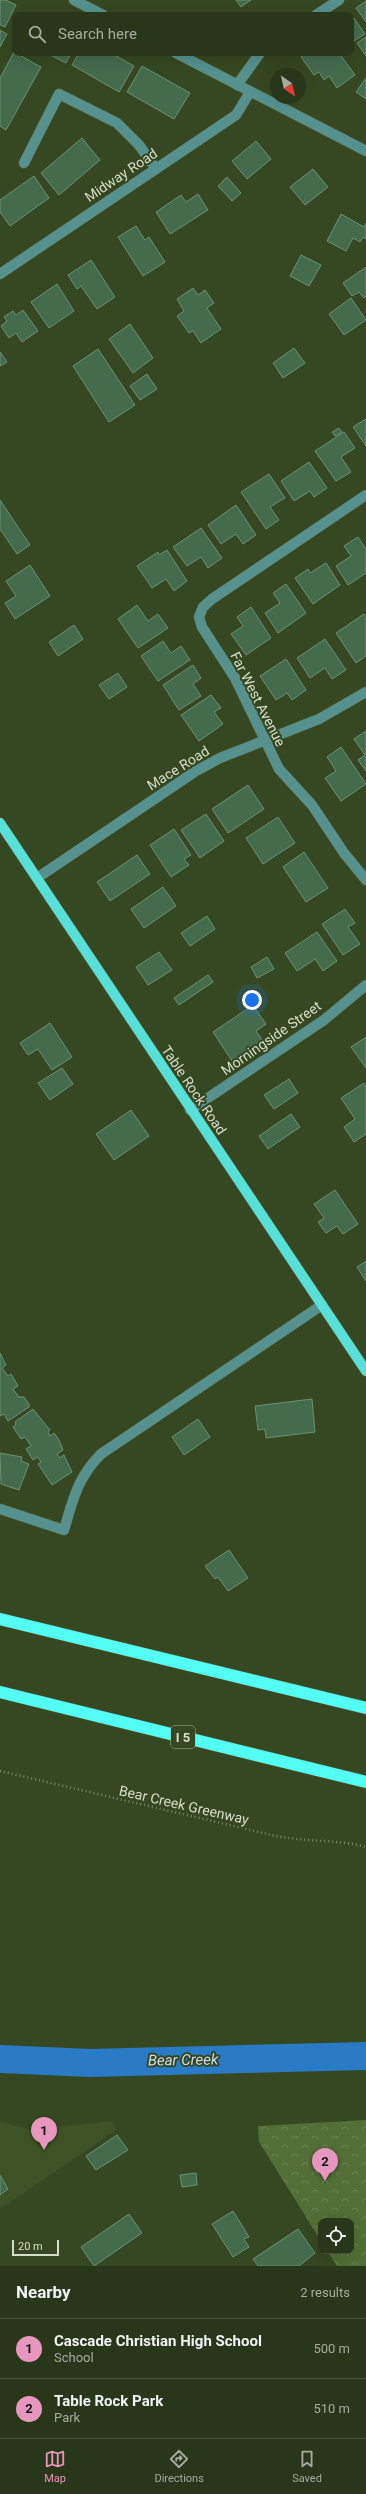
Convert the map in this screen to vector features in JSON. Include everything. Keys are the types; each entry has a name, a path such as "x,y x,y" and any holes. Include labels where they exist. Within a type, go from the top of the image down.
{"highway":[{"path":"0,1619 366,1708"},
{"name":"I 5","path":"0,1692 366,1782"}],"main road":[{"name":"Table Rock Road","path":"0,823 190,1110 366,1371"}],"street":[{"path":"74,0 97,12"},
{"path":"321,12 339,0"},
{"path":"182,56 366,151"},
{"path":"237,85 258,56"},
{"name":"Midway Road","path":"0,273 236,115 250,92"},
{"path":"24,163 59,94 116,123 139,145 156,168"},
{"name":"Far West Avenue","path":"366,495 203,607 199,618 202,627 235,678 264,741 279,769 312,805 344,853 366,880"},
{"name":"Mace Road","path":"37,878 196,770 220,758 319,719 366,692"},
{"name":"Morningside Street","path":"190,1110 324,1020 366,985"},
{"path":"0,1509 64,1530 77,1486 87,1468 101,1454 322,1305"}],"path":[{"name":"Bear Creek Greenway","path":"0,1771 276,1836 297,1840 347,1842 366,1847"}],"shaded area":[{"path":"0,2121 30,2130 112,2121 116,2130 0,2209"}],"green space":[{"path":"366,2120 366,2266 337,2266 329,2254 354,2254 354,2218 318,2218 318,2236 259,2142 258,2126"}],"building":[{"path":"0,0 6,0 16,5 5,27 0,25"},
{"path":"236,0 251,0 241,7"},
{"path":"366,1 366,22 356,8"},
{"path":"354,18 365,34 354,41"},
{"path":"0,30 7,34 0,47"},
{"path":"366,37 366,56 357,43"},
{"path":"12,56 21,56 41,67 6,130 0,126 0,78"},
{"path":"52,56 70,56 66,63"},
{"path":"77,56 116,56 134,66 119,92 72,65"},
{"path":"341,56 355,75 337,88 329,76 324,80 319,72 314,75 301,57"},
{"path":"142,66 190,93 174,119 127,92"},
{"path":"366,78 366,99 356,92"},
{"path":"82,138 100,160 59,195 41,173"},
{"path":"256,141 271,159 247,179 232,161"},
{"path":"313,169 328,187 305,205 290,187"},
{"path":"34,176 49,198 10,226 0,212 0,200"},
{"path":"227,177 241,193 232,201 218,186"},
{"path":"198,194 208,210 170,234 156,212 181,195 186,202"},
{"path":"341,214 364,227 366,223 366,239 363,237 360,242 353,238 346,251 327,241"},
{"path":"136,226 145,240 149,237 165,262 143,276 118,237"},
{"path":"301,255 321,265 309,286 290,276"},
{"path":"91,260 115,297 97,309 81,286 77,289 68,275"},
{"path":"366,267 366,296 364,298 359,292 352,296 343,283"},
{"path":"57,284 74,311 49,328 31,302"},
{"path":"193,288 198,295 205,290 214,303 207,308 221,329 201,343 193,331 189,333 177,316 184,311 177,299"},
{"path":"351,298 366,320 344,335 329,314"},
{"path":"23,310 38,331 22,342 16,333 9,338 1,326 7,321 4,317 13,311 16,315"},
{"path":"130,324 153,358 133,373 109,339"},
{"path":"294,348 305,363 283,378 273,363"},
{"path":"98,349 135,405 109,422 73,366"},
{"path":"0,352 7,362 0,366"},
{"path":"147,374 157,389 140,400 130,386"},
{"path":"366,419 366,446 353,427"},
{"path":"339,428 342,432 335,436 332,432"},
{"path":"344,432 355,448 341,457 351,472 336,481 315,451"},
{"path":"309,462 327,488 314,497 310,491 294,501 281,481"},
{"path":"269,474 285,498 270,507 279,520 266,529 241,492"},
{"path":"0,500 30,545 17,554 0,529"},
{"path":"236,505 256,535 243,544 236,534 221,544 208,525"},
{"path":"201,528 222,558 208,568 201,557 187,566 173,547"},
{"path":"358,537 366,549 366,573 348,585 336,566 351,556 344,546"},
{"path":"167,550 187,581 174,591 166,579 152,588 137,566 158,552 159,555"},
{"path":"326,563 340,585 313,604 295,578 308,569 310,573"},
{"path":"30,565 50,596 15,619 5,603 16,596 6,581"},
{"path":"286,584 306,613 278,633 265,613 280,603 273,593"},
{"path":"137,605 148,621 158,614 168,628 138,648 118,619"},
{"path":"251,607 271,638 246,655 231,634 243,626 237,617"},
{"path":"364,614 366,617 366,656 356,663 336,633"},
{"path":"74,625 83,639 58,656 49,642"},
{"path":"325,639 346,670 332,679 325,668 310,678 297,658"},
{"path":"163,641 171,653 181,646 190,660 158,681 141,656"},
{"path":"286,659 306,690 292,700 287,693 276,700 260,676"},
{"path":"193,665 201,678 193,684 201,696 179,710 163,685"},
{"path":"118,673 127,687 109,699 99,685"},
{"path":"211,695 221,708 214,712 223,724 199,741 181,715"},
{"path":"366,731 366,771 358,760 365,755 354,739"},
{"path":"341,747 366,784 341,801 325,778 336,771 327,757"},
{"path":"248,785 264,809 228,833 212,809"},
{"path":"206,814 224,841 200,858 181,830"},
{"path":"278,817 295,843 263,864 246,838"},
{"path":"174,829 191,855 184,859 189,865 171,877 150,845"},
{"path":"304,852 328,888 306,902 283,867"},
{"path":"137,855 150,874 110,901 97,882"},
{"path":"163,887 176,906 144,928 131,909"},
{"path":"345,909 355,923 348,927 360,944 343,955 322,924"},
{"path":"207,916 215,929 190,946 181,933"},
{"path":"317,932 337,961 323,971 315,959 297,971 285,953"},
{"path":"159,952 172,970 148,985 136,967"},
{"path":"267,957 274,969 257,978 251,967"},
{"path":"208,975 213,982 179,1005 174,998"},
{"path":"253,1005 266,1024 256,1031 263,1041 232,1061 213,1032"},
{"path":"50,1023 72,1057 52,1070 38,1049 28,1055 20,1043"},
{"path":"366,1037 366,1068 351,1047"},
{"path":"62,1068 73,1084 50,1100 38,1083"},
{"path":"289,1079 298,1093 274,1109 264,1095"},
{"path":"364,1083 366,1086 366,1134 354,1142 344,1127 355,1119 341,1098"},
{"path":"131,1110 149,1136 114,1160 96,1134"},
{"path":"291,1114 300,1127 268,1149 259,1136"},
{"path":"335,1190 358,1224 343,1234 337,1226 326,1233 318,1222 324,1218 314,1204"},
{"path":"366,1261 366,1281 357,1267"},
{"path":"0,1353 6,1365 2,1368 8,1376 11,1374 18,1386 13,1389 19,1397 24,1397 29,1404 29,1407 8,1421 4,1414 0,1416"},
{"path":"312,1399 315,1432 266,1438 265,1429 258,1430 255,1406"},
{"path":"33,1409 50,1430 48,1432 50,1436 54,1433 59,1440 63,1450 57,1454 60,1458 64,1455 72,1472 52,1485 38,1464 41,1462 38,1457 33,1460 26,1449 31,1446 25,1437 21,1439 13,1427 16,1424 15,1422"},
{"path":"198,1419 210,1437 184,1455 172,1437"},
{"path":"0,1453 22,1457 21,1461 29,1464 19,1490 1,1484"},
{"path":"229,1550 248,1578 228,1591 218,1577 215,1579 205,1566"},
{"path":"117,2135 128,2150 96,2170 86,2156"},
{"path":"196,2173 197,2185 182,2187 180,2175"},
{"path":"0,2175 8,2189 0,2195"},
{"path":"233,2211 249,2237 244,2239 249,2247 233,2257 212,2224"},
{"path":"129,2214 142,2233 94,2266 81,2247"},
{"path":"298,2229 315,2253 299,2266 258,2266 253,2259"}],"waterway":[{"name":"Bear Creek","path":"0,2059 90,2063 366,2056"}],"place":[{"name":"Cascade Christian High School","path":"44,2150"},
{"name":"Table Rock Park","path":"325,2181"}]}
